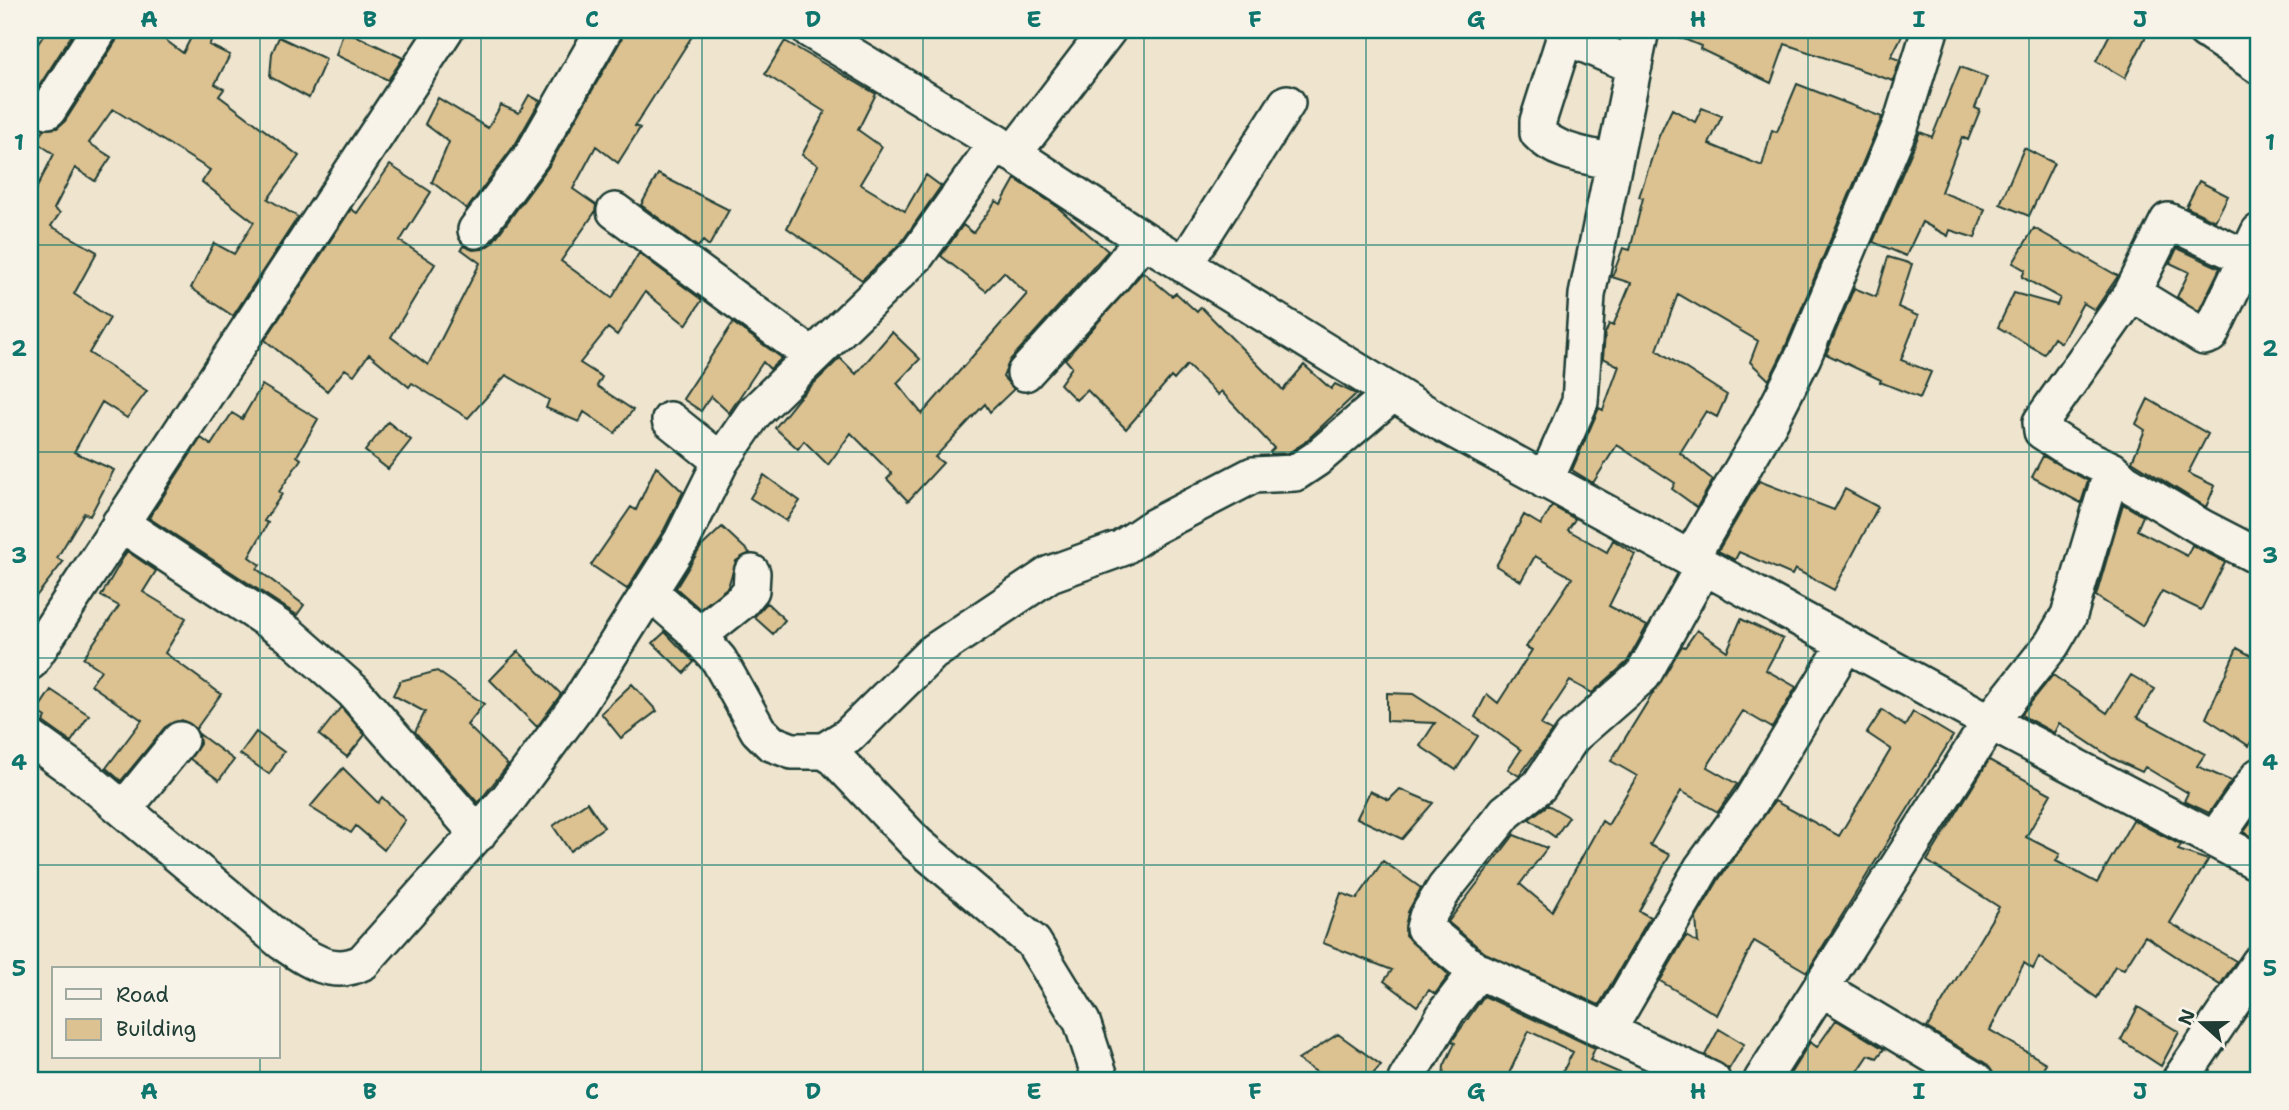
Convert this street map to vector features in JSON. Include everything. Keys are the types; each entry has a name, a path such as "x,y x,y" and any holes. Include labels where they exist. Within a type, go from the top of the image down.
{"street":[{"path":"48,110 99,30"},
{"path":"30,662 445,30"},
{"path":"476,230 533,154 604,30"},
{"path":"810,30 1005,148 1184,265 1393,393 1545,481 1990,722 2259,863"},
{"path":"30,738 124,809 281,941 313,962 340,970 363,962 478,834 577,706 682,540 721,461 754,413 916,256 1108,30"},
{"path":"1545,481 1580,402 1587,295 1641,30"},
{"path":"1712,1080 1477,972 1424,928 1427,917 1445,888 1506,812 1539,786 1572,737 1643,675 1696,563 1803,357 1901,124 1930,30"},
{"path":"2205,30 2259,66"},
{"path":"1614,162 1566,150 1545,140 1538,133 1538,121 1566,33 1633,66"},
{"path":"1184,265 1287,103"},
{"path":"615,211 811,355"},
{"path":"2132,293 2204,337 2210,335 2255,252 2168,221 2132,293 2041,422 2046,435 2112,470 2124,481 2201,527 2259,557"},
{"path":"1025,373 1112,278 1143,239"},
{"path":"824,751 848,736 932,653 1050,574 1122,548 1153,527 1253,475 1295,473 1316,459 1393,393"},
{"path":"670,420 721,461"},
{"path":"1762,1080 1990,722 2052,644 2069,615 2112,470"},
{"path":"120,523 286,633 353,691 478,834"},
{"path":"698,636 742,601 751,590 752,573"},
{"path":"649,591 698,636 719,660 758,730 771,743 792,751 824,751 834,757 917,844 1032,942 1082,1022 1101,1080"},
{"path":"1608,1031 1702,868 1751,801 1846,644"},
{"path":"124,809 180,740"},
{"path":"2215,839 2259,776"},
{"path":"2179,1080 2259,963"},
{"path":"1406,1080 1447,1011 1477,972"},
{"path":"1821,988 1975,1080"}],"building":[{"path":"47,30 75,30 32,97 30,56"},
{"path":"119,30 152,30 183,53 195,30 217,30 209,45 230,55 215,84 224,89 219,96 299,156 268,199 298,217 233,316 191,288 214,243 234,254 254,222 202,182 210,170 113,109 89,143 111,157 95,181 75,168 54,209 60,213 51,226 97,252 74,294 110,318 89,353 147,391 127,418 102,402 74,452 114,470 90,516 84,513 57,558 63,562 30,604 30,201 54,154 36,142 44,129 57,128 65,121 116,41"},
{"path":"344,30 403,58 388,80 336,55"},
{"path":"624,30 696,30 635,126 640,128 618,163 596,146 573,189 596,205 595,212 561,261 612,298 639,253 702,300 686,325 645,292 617,335 608,328 580,363 602,377 597,386 633,410 615,433 584,412 579,422 546,408 549,400 506,375 468,418 412,383 409,387 369,354 354,375 345,369 327,391 265,340 351,209 357,213 390,165 431,192 400,241 435,264 391,337 428,365 480,263 461,249 463,246 473,250 483,249 492,243 549,166 621,40"},
{"path":"1662,30 1905,30 1891,57 1900,60 1893,81 1785,44 1771,83 1700,49 1701,46"},
{"path":"2112,30 2149,30 2125,78 2096,61"},
{"path":"279,37 326,59 309,98 270,77 272,53"},
{"path":"785,41 876,94 858,130 882,147 860,184 905,211 926,175 941,186 901,243 862,280 787,228 818,165 802,155 825,112 765,74"},
{"path":"1960,67 1987,77 1975,108 1980,110 1968,140 1962,137 1941,192 1985,209 1975,238 1950,230 1948,236 1922,222 1906,256 1873,242 1920,132 1932,137"},
{"path":"1797,84 1882,117 1769,380 1750,362 1758,341 1678,294 1657,350 1727,395 1717,417 1706,411 1680,453 1713,480 1697,507 1672,489 1675,483 1617,445 1593,483 1572,470 1599,408 1603,410 1619,366 1603,358 1605,334 1609,324 1613,326 1631,283 1612,277 1623,248 1630,250 1643,198 1639,197 1659,136 1672,109 1695,122 1702,108 1722,116 1709,144 1762,166 1772,130 1777,132"},
{"path":"529,95 540,101 516,143 467,209 432,182 449,142 425,124 438,98 488,128 501,105 519,113"},
{"path":"2024,148 2054,163 2029,216 2000,204"},
{"path":"658,174 729,210 709,246 703,241 698,247 641,205"},
{"path":"1015,179 1055,205 1108,251 1010,360 1003,377 1014,389 990,412 985,404 935,457 943,463 908,501 887,479 892,474 851,433 828,465 804,441 798,449 775,428 799,398 840,358 856,374 892,332 920,359 897,383 922,414 1027,294 1004,272 986,291 941,256 963,225 973,233 996,201 1001,204"},
{"path":"2199,181 2228,196 2215,221 2186,207"},
{"path":"2034,228 2118,276 2095,310 2083,303 2061,343 2054,338 2044,354 1998,327 2014,293 2057,305 2060,298 2022,277 2025,270 2013,263"},
{"path":"2177,248 2220,268 2199,311 2177,297 2189,272 2170,263"},
{"path":"1888,257 1912,264 1898,307 1918,316 1901,360 1931,372 1920,398 1880,382 1881,380 1826,354 1854,288 1876,297"},
{"path":"1143,272 1172,296 1176,293 1197,312 1201,307 1283,390 1304,365 1331,389 1335,384 1356,394 1304,443 1288,453 1272,454 1270,452 1274,448 1221,391 1218,395 1187,365 1174,380 1171,377 1126,429 1087,390 1076,400 1060,384 1072,367 1065,359"},
{"path":"733,323 782,358 770,369 763,362 729,413 711,396 701,411 683,399"},
{"path":"262,385 318,419 297,456 301,459 264,521 268,523 249,557 260,565 257,569 304,605 297,615 149,518 201,438 211,445 232,413 242,419"},
{"path":"2148,399 2208,434 2188,473 2215,486 2206,507 2132,461 2145,430 2136,424"},
{"path":"388,422 411,440 388,469 365,451"},
{"path":"2043,456 2088,481 2081,503 2032,477"},
{"path":"656,466 683,492 664,530 627,589 591,565 631,507 636,510"},
{"path":"764,475 800,501 786,521 750,498"},
{"path":"1759,481 1834,510 1845,489 1878,507 1834,590 1795,569 1792,575 1739,552 1735,560 1718,551"},
{"path":"2123,504 2143,516 2137,530 2187,556 2192,545 2225,562 2201,610 2162,591 2142,626 2096,596"},
{"path":"1552,506 1575,519 1568,530 1607,552 1613,540 1635,554 1609,606 1647,626 1627,662 1592,693 1570,681 1541,725 1552,731 1519,776 1508,769 1521,750 1475,717 1487,694 1498,703 1532,650 1526,647 1572,578 1535,556 1521,581 1496,566 1524,515 1541,525"},
{"path":"722,527 750,553 736,561 728,587 700,609 676,588 701,547"},
{"path":"127,551 156,571 143,592 186,618 165,653 221,694 196,729 182,720 165,727 121,781 106,768 142,720 91,685 101,670 83,658 119,606 101,596"},
{"path":"767,603 785,620 773,634 754,617"},
{"path":"1741,619 1783,639 1766,670 1796,687 1772,728 1743,711 1707,767 1737,784 1718,812 1681,791 1650,845 1670,855 1639,911 1650,917 1599,1005 1485,953 1448,922 1514,835 1547,848 1520,884 1552,911 1602,821 1608,825 1637,776 1611,761 1682,646 1685,647 1697,630 1727,651"},
{"path":"665,632 694,662 684,673 653,643"},
{"path":"2237,648 2259,660 2259,725 2249,746 2206,718"},
{"path":"518,651 561,694 537,727 490,680"},
{"path":"437,671 484,704 467,725 508,765 478,803 415,732 425,712 393,695 400,681"},
{"path":"2053,675 2107,713 2131,675 2155,689 2137,717 2205,754 2197,766 2231,781 2209,813 2184,801 2188,793 2145,767 2142,772 2112,758 2059,723 2054,733 2021,715"},
{"path":"632,684 657,711 621,738 601,713"},
{"path":"51,690 89,715 71,742 43,722 46,717 37,711"},
{"path":"1387,693 1413,694 1478,736 1456,770 1420,746 1435,723 1387,721"},
{"path":"341,707 365,735 347,757 319,735"},
{"path":"1882,710 1905,726 1913,712 1953,736 1807,972 1754,941 1717,1015 1660,981 1686,936 1698,943 1696,918 1719,879 1775,801 1839,836 1891,749 1867,733"},
{"path":"256,732 284,752 269,774 240,754"},
{"path":"199,734 234,760 219,780 190,759 200,744"},
{"path":"1989,760 2051,794 2026,837 2060,854 2056,861 2097,883 2133,820 2181,845 2178,850 2208,860 2170,923 2236,961 2220,985 2145,936 2124,969 2115,966 2097,998 2039,957 2033,969 2024,963 1990,1030 2046,1063 2036,1080 2004,1080 1994,1074 1985,1063 1927,1028 1999,907 1927,861"},
{"path":"343,768 378,803 382,797 405,820 384,850 356,826 351,833 310,807"},
{"path":"1400,789 1433,803 1402,839 1357,818 1370,791 1389,800"},
{"path":"587,802 604,827 570,851 553,826"},
{"path":"1548,805 1569,817 1555,837 1529,819"},
{"path":"2259,811 2259,824 2252,837 2244,832"},
{"path":"1383,861 1421,888 1408,912 1405,935 1449,975 1435,994 1429,990 1417,1006 1384,981 1392,970 1323,943 1341,893 1357,899"},
{"path":"1484,996 1595,1048 1590,1060 1636,1080 1577,1080 1562,1073 1573,1052 1529,1031 1506,1080 1443,1080 1444,1066 1455,1043 1452,1041"},
{"path":"2138,1007 2179,1032 2161,1066 2121,1040"},
{"path":"1836,1020 1884,1049 1877,1058 1869,1055 1852,1080 1799,1080 1790,1074 1810,1042 1817,1047"},
{"path":"1719,1029 1744,1044 1729,1069 1705,1055"},
{"path":"1338,1034 1381,1065 1368,1080 1329,1080 1298,1060"}]}
